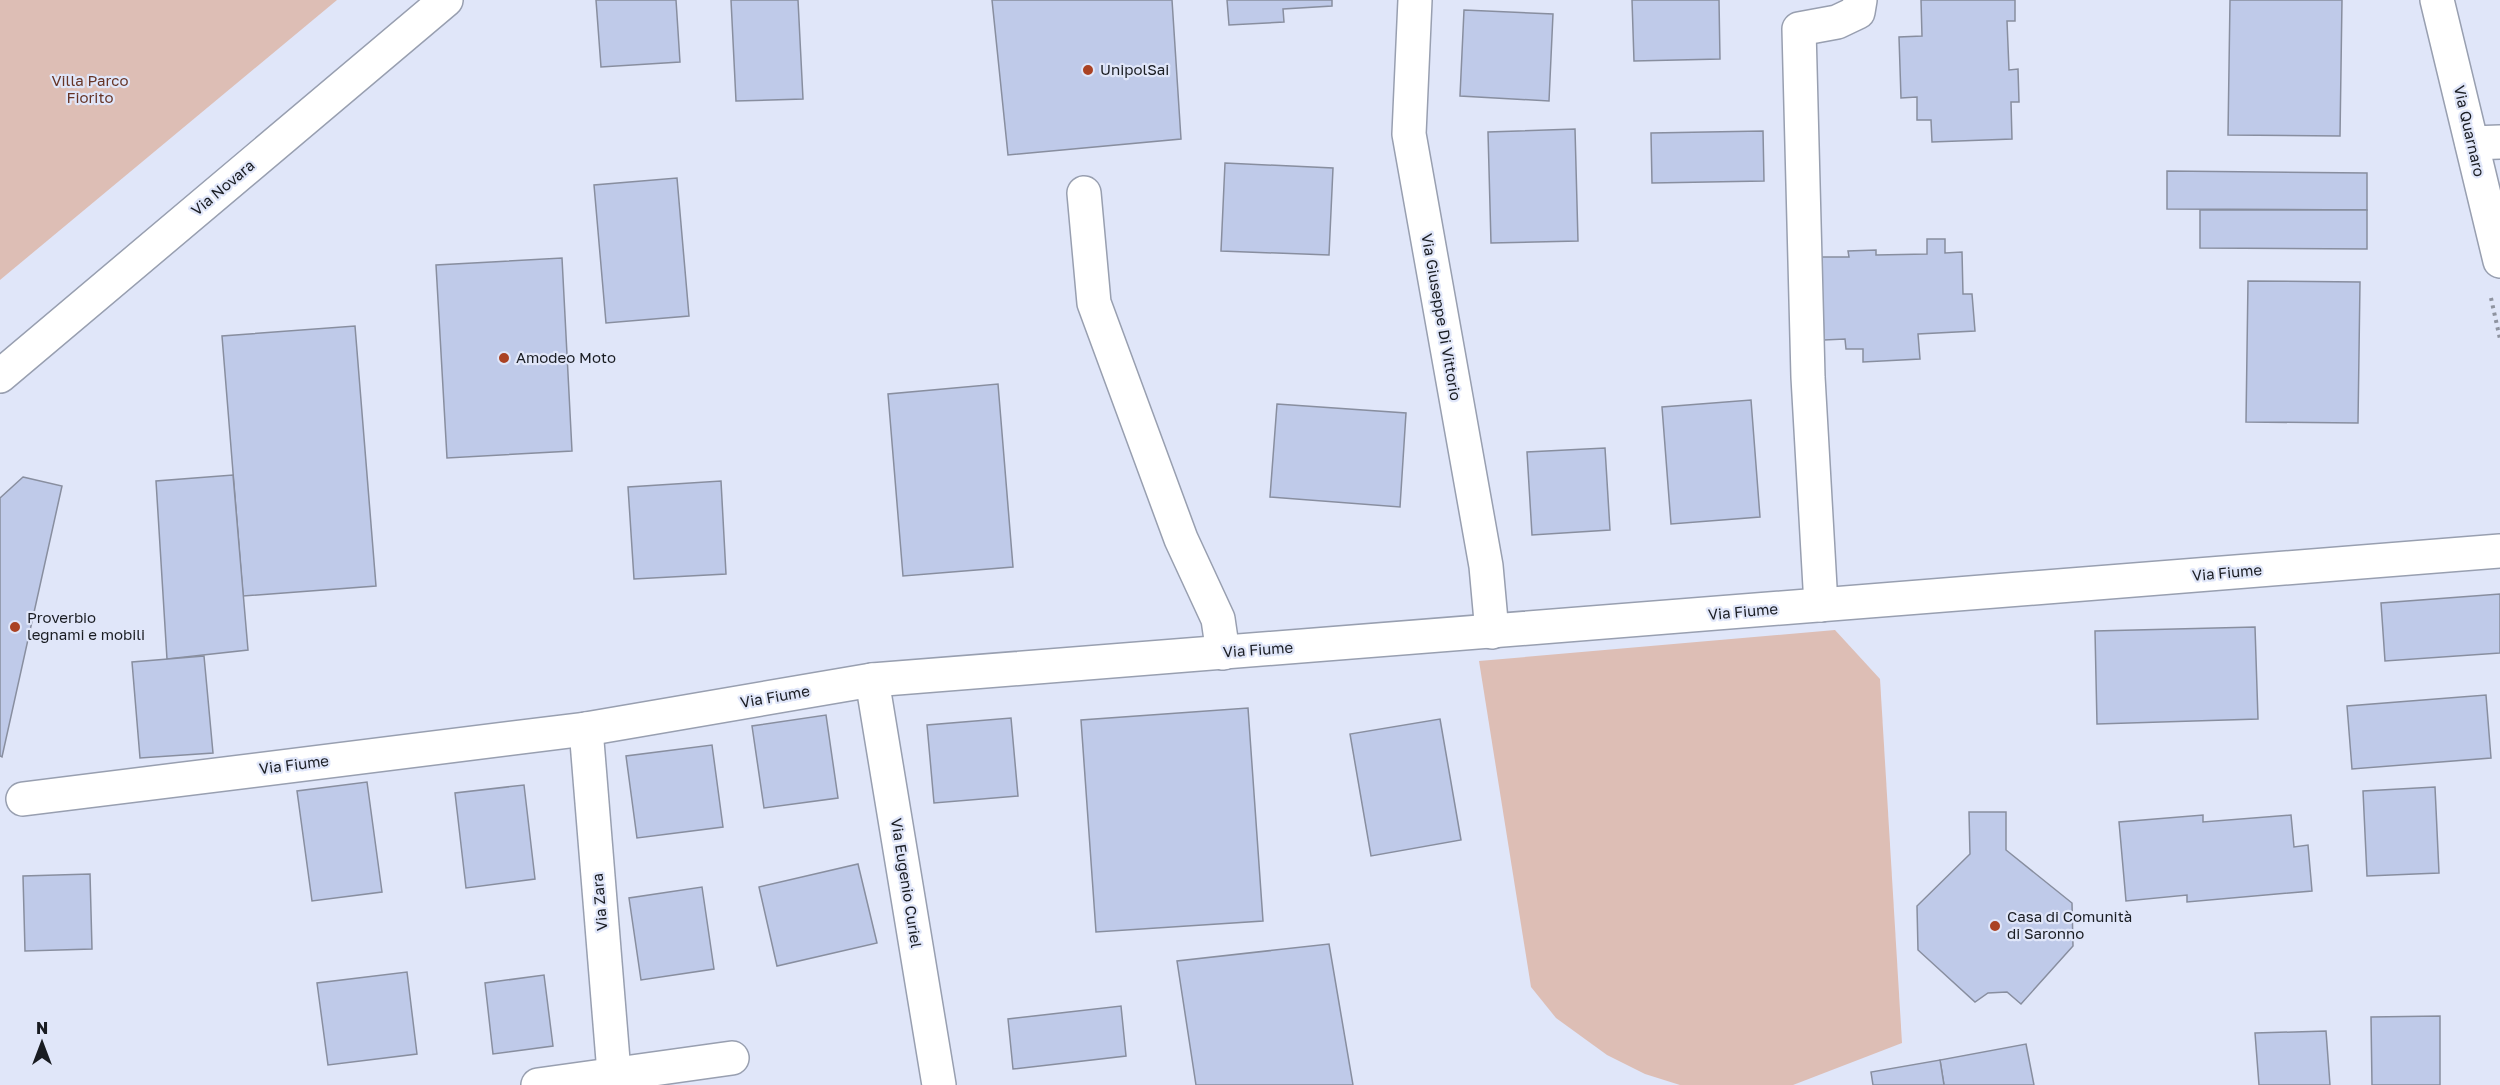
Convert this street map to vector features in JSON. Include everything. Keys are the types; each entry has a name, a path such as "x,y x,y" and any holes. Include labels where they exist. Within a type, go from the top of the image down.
{"street":[{"name":"Via Novara","path":"0,376 446,0"},
{"name":"Via Giuseppe Di Vittorio","path":"1415,0 1409,134 1486,566 1492,632"},
{"path":"1821,605 1808,377 1800,29 1837,22 1858,12 1860,0"},
{"name":"Via Quarnaro","path":"2438,0 2486,142 2500,261"},
{"path":"1084,193 1094,303 1181,539 1218,618 1223,653"},
{"name":"Via Fiume","path":"23,799 586,729 872,680 2500,552"},
{"name":"Via Eugenio Curiel","path":"872,680 939,1085"},
{"name":"Via Zara","path":"586,729 615,1080"},
{"path":"538,1085 615,1080 732,1058"}],"green space":[{"name":"Villa Parco Fiorito","path":"0,0 337,0 0,280"},
{"path":"1835,630 1880,679 1902,1043 1793,1085 1680,1085 1645,1074 1607,1055 1556,1018 1531,987 1479,661"}],"building":[{"path":"596,0 676,0 680,62 601,67"},
{"path":"731,0 798,0 803,99 736,101"},
{"name":"UnipolSai","path":"992,0 1172,0 1181,139 1008,155"},
{"path":"1227,0 1332,0 1332,6 1283,9 1284,22 1229,25"},
{"path":"1632,0 1719,0 1720,59 1634,61"},
{"path":"1921,0 2015,0 2015,21 2007,21 2009,70 2018,69 2019,102 2011,102 2012,139 1932,142 1931,120 1917,120 1917,97 1901,98 1899,37 1922,36"},
{"path":"2230,0 2342,0 2340,136 2228,135"},
{"path":"1464,10 1553,14 1549,101 1460,96"},
{"path":"1575,129 1578,241 1491,243 1488,132"},
{"path":"1763,131 1764,181 1652,183 1651,133"},
{"path":"1225,163 1333,168 1329,255 1221,251"},
{"path":"2167,171 2367,173 2367,210 2167,209"},
{"path":"677,178 689,316 606,323 594,185"},
{"path":"2200,210 2367,210 2367,249 2200,248"},
{"path":"1927,239 1945,239 1945,253 1962,252 1963,294 1972,294 1975,331 1918,334 1920,359 1863,362 1863,349 1846,349 1845,339 1824,340 1821,257 1849,257 1848,251 1876,250 1876,255 1927,254"},
{"name":"Amodeo Moto","path":"562,258 572,451 447,458 436,265"},
{"path":"2248,281 2360,282 2358,423 2246,422"},
{"path":"355,326 376,586 243,596 222,336"},
{"path":"998,384 1013,567 903,576 888,394"},
{"path":"1751,400 1760,517 1671,524 1662,407"},
{"path":"1277,404 1406,413 1400,507 1270,497"},
{"path":"1605,448 1610,530 1532,535 1527,452"},
{"path":"233,475 248,650 167,659 156,481"},
{"name":"Proverbio legnami e mobili","path":"23,477 62,486 2,757 0,756 0,498"},
{"path":"721,481 726,574 634,579 628,487"},
{"path":"2500,594 2500,653 2385,661 2381,603"},
{"path":"2255,627 2258,719 2097,724 2095,631"},
{"path":"204,656 213,753 140,758 132,662"},
{"path":"2486,695 2491,758 2352,769 2347,706"},
{"path":"1248,708 1263,921 1096,932 1081,720"},
{"path":"826,715 838,798 764,808 752,726"},
{"path":"1011,718 1018,796 934,803 927,725"},
{"path":"1440,719 1461,840 1371,856 1350,734"},
{"path":"712,745 723,827 637,838 626,756"},
{"path":"367,782 382,892 312,901 297,791"},
{"path":"524,785 535,879 466,888 455,793"},
{"path":"2435,787 2439,873 2367,876 2363,791"},
{"name":"Casa di Comunità di Saronno","path":"1969,812 2006,812 2006,850 2072,903 2073,946 2021,1004 2007,992 1988,993 1975,1002 1918,950 1917,906 1970,854"},
{"path":"2203,815 2203,822 2291,815 2294,847 2308,845 2312,891 2187,902 2187,895 2126,901 2119,822"},
{"path":"858,864 877,943 777,966 759,887"},
{"path":"90,874 92,949 25,951 23,876"},
{"path":"702,887 714,969 641,980 629,898"},
{"path":"1329,944 1353,1085 1196,1085 1177,961"},
{"path":"407,972 417,1054 328,1065 317,983"},
{"path":"544,975 553,1046 493,1054 485,983"},
{"path":"1121,1006 1126,1056 1013,1069 1008,1019"},
{"path":"2440,1016 2440,1085 2372,1085 2371,1017"},
{"path":"2326,1031 2330,1085 2259,1085 2255,1033"},
{"path":"2026,1044 2034,1085 1944,1085 1940,1060"},
{"path":"1940,1060 1944,1085 1873,1085 1871,1072"}],"place":[{"name":"UnipolSai","path":"1088,70"},
{"name":"Amodeo Moto","path":"504,358"},
{"name":"Proverbio legnami e mobili","path":"15,627"},
{"name":"Casa di Comunità di Saronno","path":"1995,926"}]}
